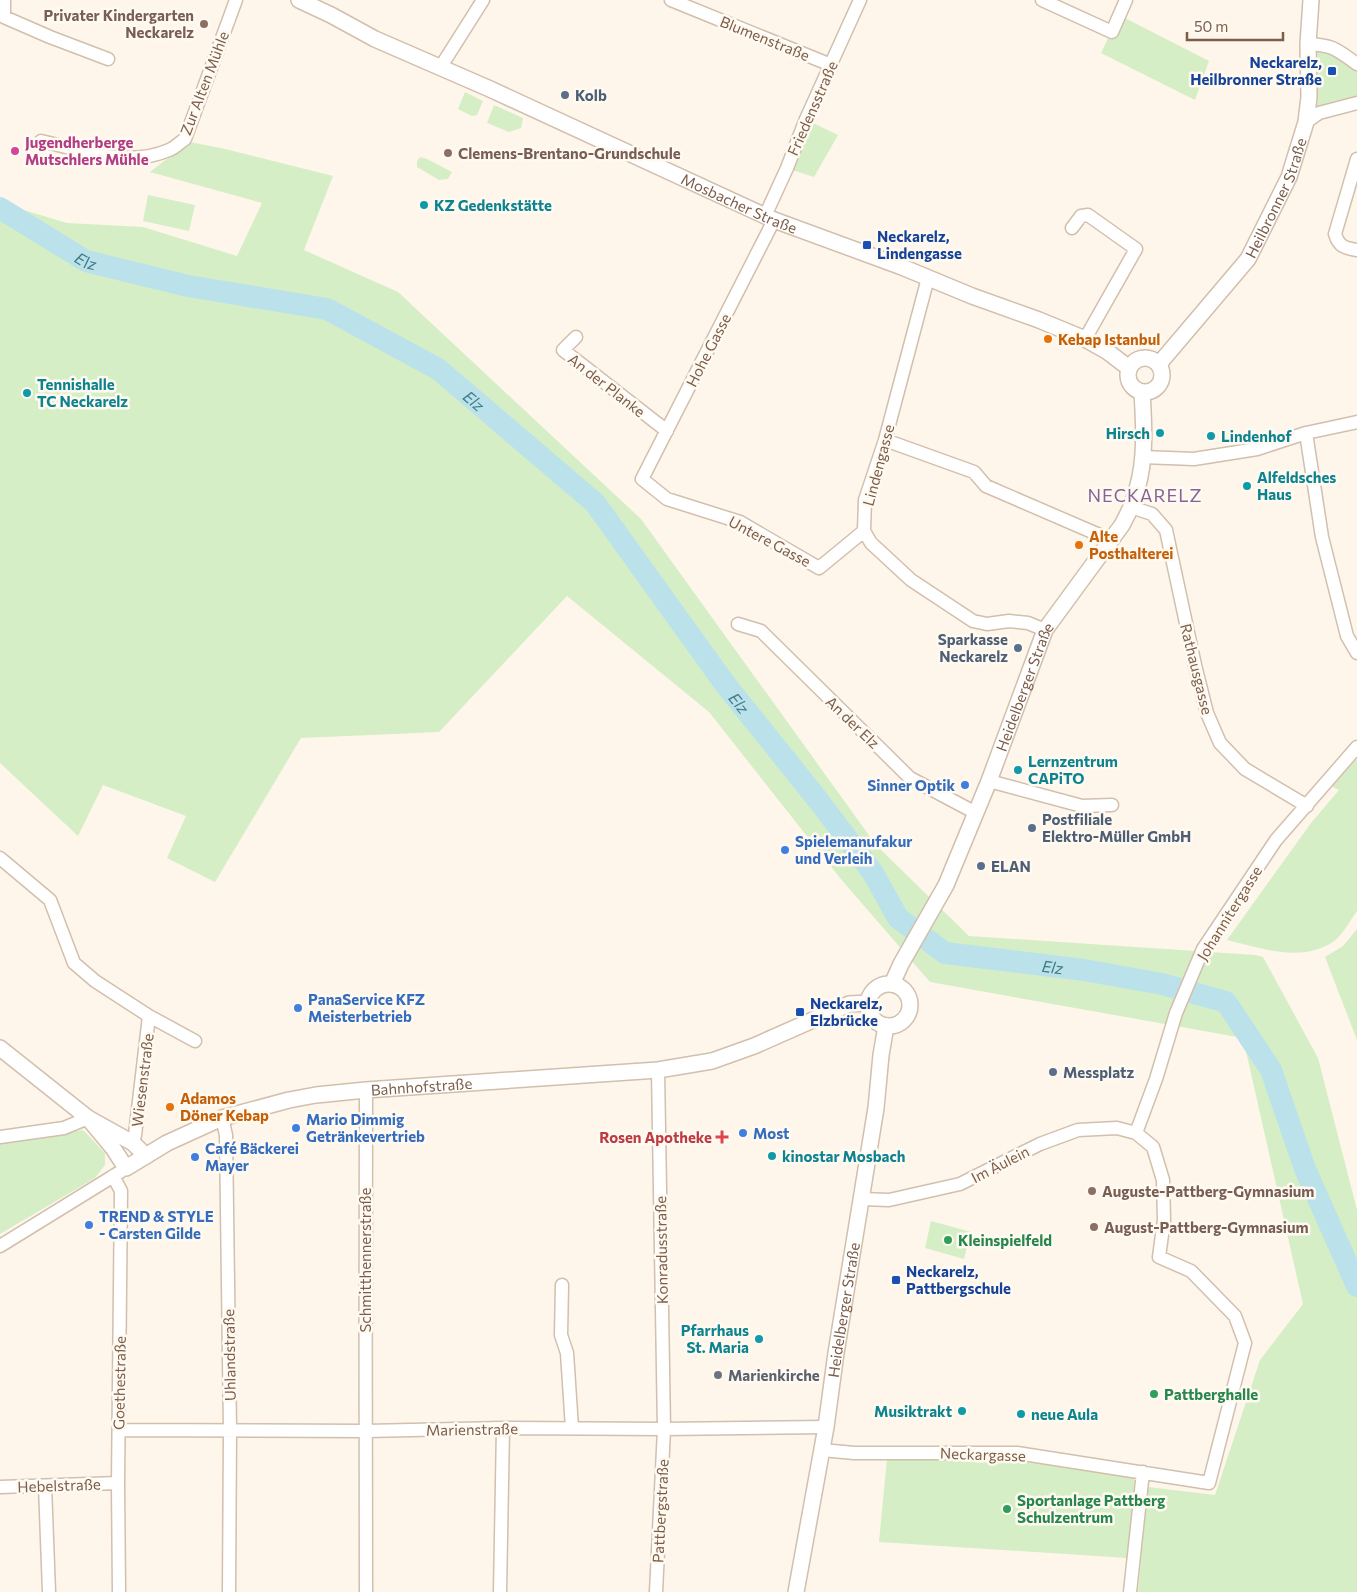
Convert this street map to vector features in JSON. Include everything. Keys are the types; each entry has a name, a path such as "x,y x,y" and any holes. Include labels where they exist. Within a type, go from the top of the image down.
{"street":[{"path":"4,0 4,17 108,59"},
{"name":"Zur Alten Mühle","path":"41,141 118,158 153,155 170,150 185,139 236,0"},
{"name":"Mosbacher Straße","path":"298,0 332,15 365,34 770,218 1085,339 1108,352 1129,368"},
{"path":"440,68 483,0"},
{"name":"Blumenstraße","path":"671,0 831,65"},
{"name":"Friedensstraße","path":"770,218 806,119 860,0"},
{"path":"1042,0 1112,32 1126,0"},
{"name":"Heilbronner Straße","path":"1159,364 1248,259 1289,177 1306,122 1309,97 1308,44 1311,0"},
{"path":"1308,44 1333,47 1357,64"},
{"path":"1306,122 1319,112 1357,103"},
{"path":"1357,160 1335,234 1341,246 1357,250"},
{"path":"1072,228 1081,216 1088,215 1136,249 1085,339"},
{"name":"Hohe Gasse","path":"642,479 770,218"},
{"name":"Lindengasse","path":"864,530 865,500 885,440 928,278"},
{"name":"An der Planke","path":"576,336 563,350 667,431"},
{"path":"1148,358 1159,364 1163,372 1161,383 1151,392 1142,392 1134,388 1130,383 1128,377 1129,368 1137,360 1148,358"},
{"name":"Heidelberger Straße","path":"892,984 901,964 946,884 989,781 1045,630 1122,526 1131,507 1138,489 1142,457 1144,418 1142,392"},
{"path":"1142,457 1199,458 1257,449 1306,433 1357,422"},
{"path":"1306,433 1322,537 1347,636 1357,653"},
{"path":"885,440 974,472 986,486 1111,540"},
{"name":"Untere Gasse","path":"642,479 667,498 740,522 819,568 864,530"},
{"name":"Rathausgasse","path":"1131,507 1152,514 1166,530 1207,713 1220,744 1245,769 1306,806"},
{"path":"864,530 871,543 911,580 973,621 987,624 1009,621 1028,623 1045,630"},
{"name":"An der Elz","path":"738,624 761,632 910,778 976,813"},
{"name":"Johannitergasse","path":"1136,1133 1156,1079 1177,1009 1209,940 1276,840 1357,747"},
{"path":"989,781 1082,806 1112,805"},
{"name":"Wiesenstraße","path":"0,858 50,900 74,963 95,982 149,1016 195,1041"},
{"path":"892,984 905,992 909,998 910,1008 906,1018 900,1023 886,1026 875,1021 871,1016 868,1003 874,991 880,986 892,984"},
{"name":"Bahnhofstraße","path":"0,1246 167,1143 222,1118 289,1100 366,1090 658,1070 712,1060 754,1046 848,1004 868,1003"},
{"name":"Wiesenstraße","path":"132,1143 135,1136 149,1016"},
{"name":"Heidelberger Straße","path":"796,1592 826,1427 836,1348 862,1199 886,1026"},
{"path":"0,1048 88,1118 132,1143 146,1156"},
{"name":"Konradusstraße","path":"658,1070 664,1429"},
{"name":"Schmitthennerstraße","path":"366,1090 364,1278 366,1592"},
{"path":"0,1137 64,1128 88,1118"},
{"path":"88,1118 113,1148 120,1172"},
{"name":"Uhlandstraße","path":"222,1118 226,1135 230,1431 229,1592"},
{"name":"Im Äulein","path":"862,1199 889,1200 960,1184 1040,1144 1078,1130 1117,1128 1136,1133"},
{"name":"Neckargasse","path":"822,1450 854,1453 1017,1453 1209,1483 1245,1343 1235,1316 1191,1271 1159,1257 1164,1220 1163,1180 1153,1147 1136,1133"},
{"name":"Goethestraße","path":"119,1592 120,1172"},
{"path":"562,1285 561,1335 567,1353 572,1428"},
{"name":"Marienstraße","path":"119,1430 366,1431 503,1428 826,1427"},
{"path":"500,1592 503,1428"},
{"name":"Pattbergstraße","path":"656,1592 664,1429"},
{"path":"1130,1592 1143,1472"},
{"name":"Hebelstraße","path":"0,1486 118,1483"},
{"path":"45,1486 49,1592"}],"green space":[{"path":"1119,15 1209,61 1195,100 1101,53"},
{"path":"1308,44 1357,64 1357,103 1306,122"},
{"path":"465,92 483,101 477,115 472,116 458,109"},
{"path":"494,105 523,118 521,128 509,132 487,123"},
{"path":"813,123 838,135 814,177 792,170"},
{"path":"189,142 221,148 333,176 304,250 398,292 641,519 876,845 969,936 1263,957 1318,1058 1357,1210 1357,1592 1138,1592 1148,1487 1215,1495 1260,1360 1303,1304 1243,1038 930,982 840,878 709,712 567,596 439,732 301,738 215,882 167,858 186,816 103,785 78,836 0,763 0,203 67,223 143,227 237,256 262,203 150,172"},
{"path":"420,157 452,172 448,179 439,180 417,167 417,161"},
{"path":"148,195 195,205 189,231 143,221"},
{"path":"1357,759 1357,911 1343,931 1333,942 1308,952 1280,952 1227,940 1311,823 1339,790 1331,786"},
{"path":"1357,929 1357,1040 1325,957 1343,946"},
{"path":"83,1130 105,1153 105,1165 95,1178 0,1234 0,1143"},
{"name":"Kleinspielfeld","path":"931,1221 971,1232 964,1259 925,1248"},
{"name":"Sportanlage Pattberg Schulzentrum","path":"887,1458 1016,1458 1135,1476 1127,1558 879,1542"}],"waterway":[{"name":"Elz","path":"0,208 86,261 188,286 327,309 438,369 595,503 725,684 818,800 873,873 898,918 945,953 1084,970 1162,984 1226,1002 1271,1070 1305,1169 1357,1286"}],"place":[{"name":"Privater Kindergarten Neckarelz","path":"204,24"},
{"name":"Neckarelz, Heilbronner Straße","path":"1332,71"},
{"name":"Kolb","path":"565,95"},
{"name":"Jugendherberge Mutschlers Mühle","path":"15,151"},
{"name":"Clemens-Brentano-Grundschule","path":"448,153"},
{"name":"KZ Gedenkstätte","path":"424,205"},
{"name":"Neckarelz, Lindengasse","path":"867,245"},
{"name":"Kebap Istanbul","path":"1048,339"},
{"name":"Tennishalle TC Neckarelz","path":"27,393"},
{"name":"Hirsch","path":"1160,433"},
{"name":"Lindenhof","path":"1211,436"},
{"name":"Alfeldsches Haus","path":"1247,486"},
{"name":"Alte Posthalterei","path":"1079,545"},
{"name":"Sparkasse Neckarelz","path":"1018,648"},
{"name":"Lernzentrum CAPiTO","path":"1018,770"},
{"name":"Sinner Optik","path":"965,785"},
{"name":"Postfiliale Elektro-Müller GmbH","path":"1032,828"},
{"name":"Spielemanufakur und Verleih","path":"785,850"},
{"name":"ELAN","path":"981,866"},
{"name":"PanaService KFZ Meisterbetrieb","path":"298,1008"},
{"name":"Neckarelz, Elzbrücke","path":"800,1012"},
{"name":"Messplatz","path":"1053,1072"},
{"name":"Adamos Döner Kebap","path":"170,1107"},
{"name":"Mario Dimmig Getränkevertrieb","path":"296,1128"},
{"name":"Most","path":"743,1133"},
{"name":"Rosen Apotheke","path":"722,1137"},
{"name":"kinostar Mosbach","path":"772,1156"},
{"name":"Café Bäckerei Mayer","path":"195,1157"},
{"name":"Auguste-Pattberg-Gymnasium","path":"1092,1191"},
{"name":"TREND & STYLE - Carsten Gilde","path":"89,1225"},
{"name":"August-Pattberg-Gymnasium","path":"1094,1227"},
{"name":"Kleinspielfeld","path":"948,1240"},
{"name":"Neckarelz, Pattbergschule","path":"896,1280"},
{"name":"Pfarrhaus St. Maria","path":"759,1339"},
{"name":"Marienkirche","path":"718,1375"},
{"name":"Pattberghalle","path":"1154,1394"},
{"name":"Musiktrakt","path":"962,1411"},
{"name":"neue Aula","path":"1021,1414"},
{"name":"Sportanlage Pattberg Schulzentrum","path":"1007,1509"}],"district":[{"name":"NECKARELZ","path":"1145,495"}]}
